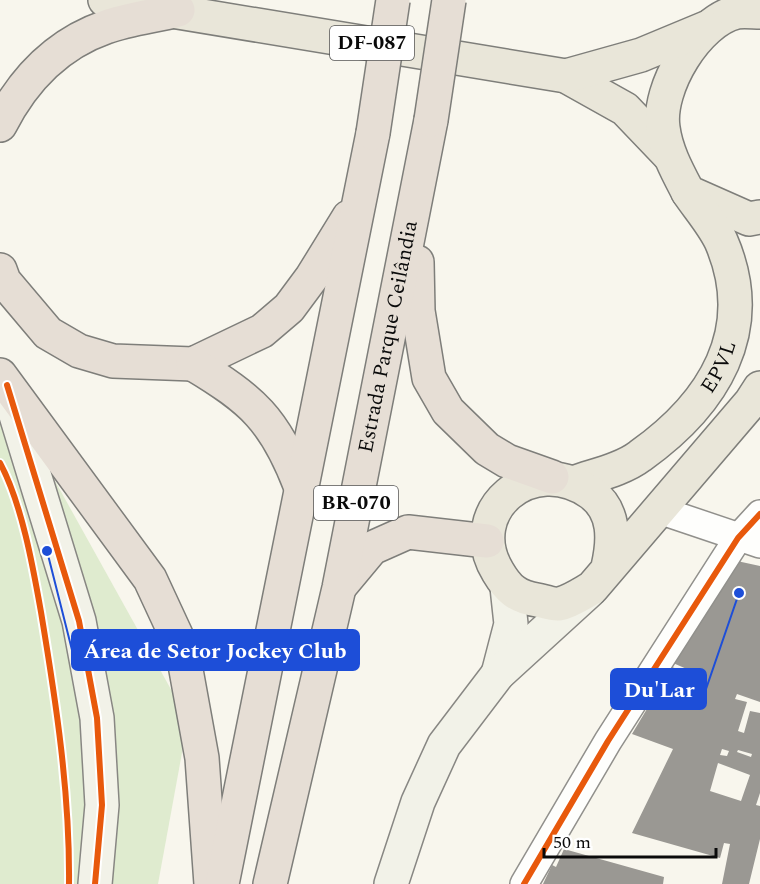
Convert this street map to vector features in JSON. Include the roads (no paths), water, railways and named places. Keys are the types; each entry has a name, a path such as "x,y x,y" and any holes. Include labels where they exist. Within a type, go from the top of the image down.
{"highway":[{"name":"BR-070","path":"222,884 300,485 361,197 393,0"},
{"name":"Estrada Parque Ceilândia","path":"270,884 339,588 416,201 449,0"},
{"path":"0,125 26,82 57,53 105,28 168,5"},
{"path":"0,270 4,281 48,333 79,351 113,361 193,364 262,331 289,308 312,277 361,197"},
{"path":"416,201 418,311 429,378 448,411 486,449 507,461 564,480"},
{"path":"193,364 232,388 262,413 287,449 300,485"},
{"path":"2,377 150,579 182,648 202,758 211,884"},
{"path":"339,588 372,548 408,532 487,541"}],"main road":[{"name":"DF-087","path":"105,0 168,5 566,76 625,109 669,155"},
{"name":"DF-087","path":"566,76 641,55 739,12"},
{"name":"DF-087","path":"687,192 669,155 662,126 664,95 676,67 739,12"},
{"path":"687,192 749,219 760,217"},
{"name":"EPVL","path":"564,480 639,458 702,400 724,364 732,338 734,285 721,240 687,192"},
{"name":"EPVL","path":"600,578 751,402 760,388"},
{"path":"564,480 597,497 610,518 614,543 600,578 559,604 522,598 507,587 490,559 487,541 492,516 506,495 527,481 564,480"}],"street":[{"path":"2,377 79,621 97,718 102,805 95,884"},
{"path":"659,510 749,541"},
{"path":"524,884 608,741 749,541 760,514"},
{"path":"391,884 418,802 444,745 498,674 600,578"},
{"path":"498,674 511,624 507,587"}],"place":[{"name":"Área de Setor Jockey Club","path":"47,551"},
{"name":"Du'Lar","path":"739,593"}]}
